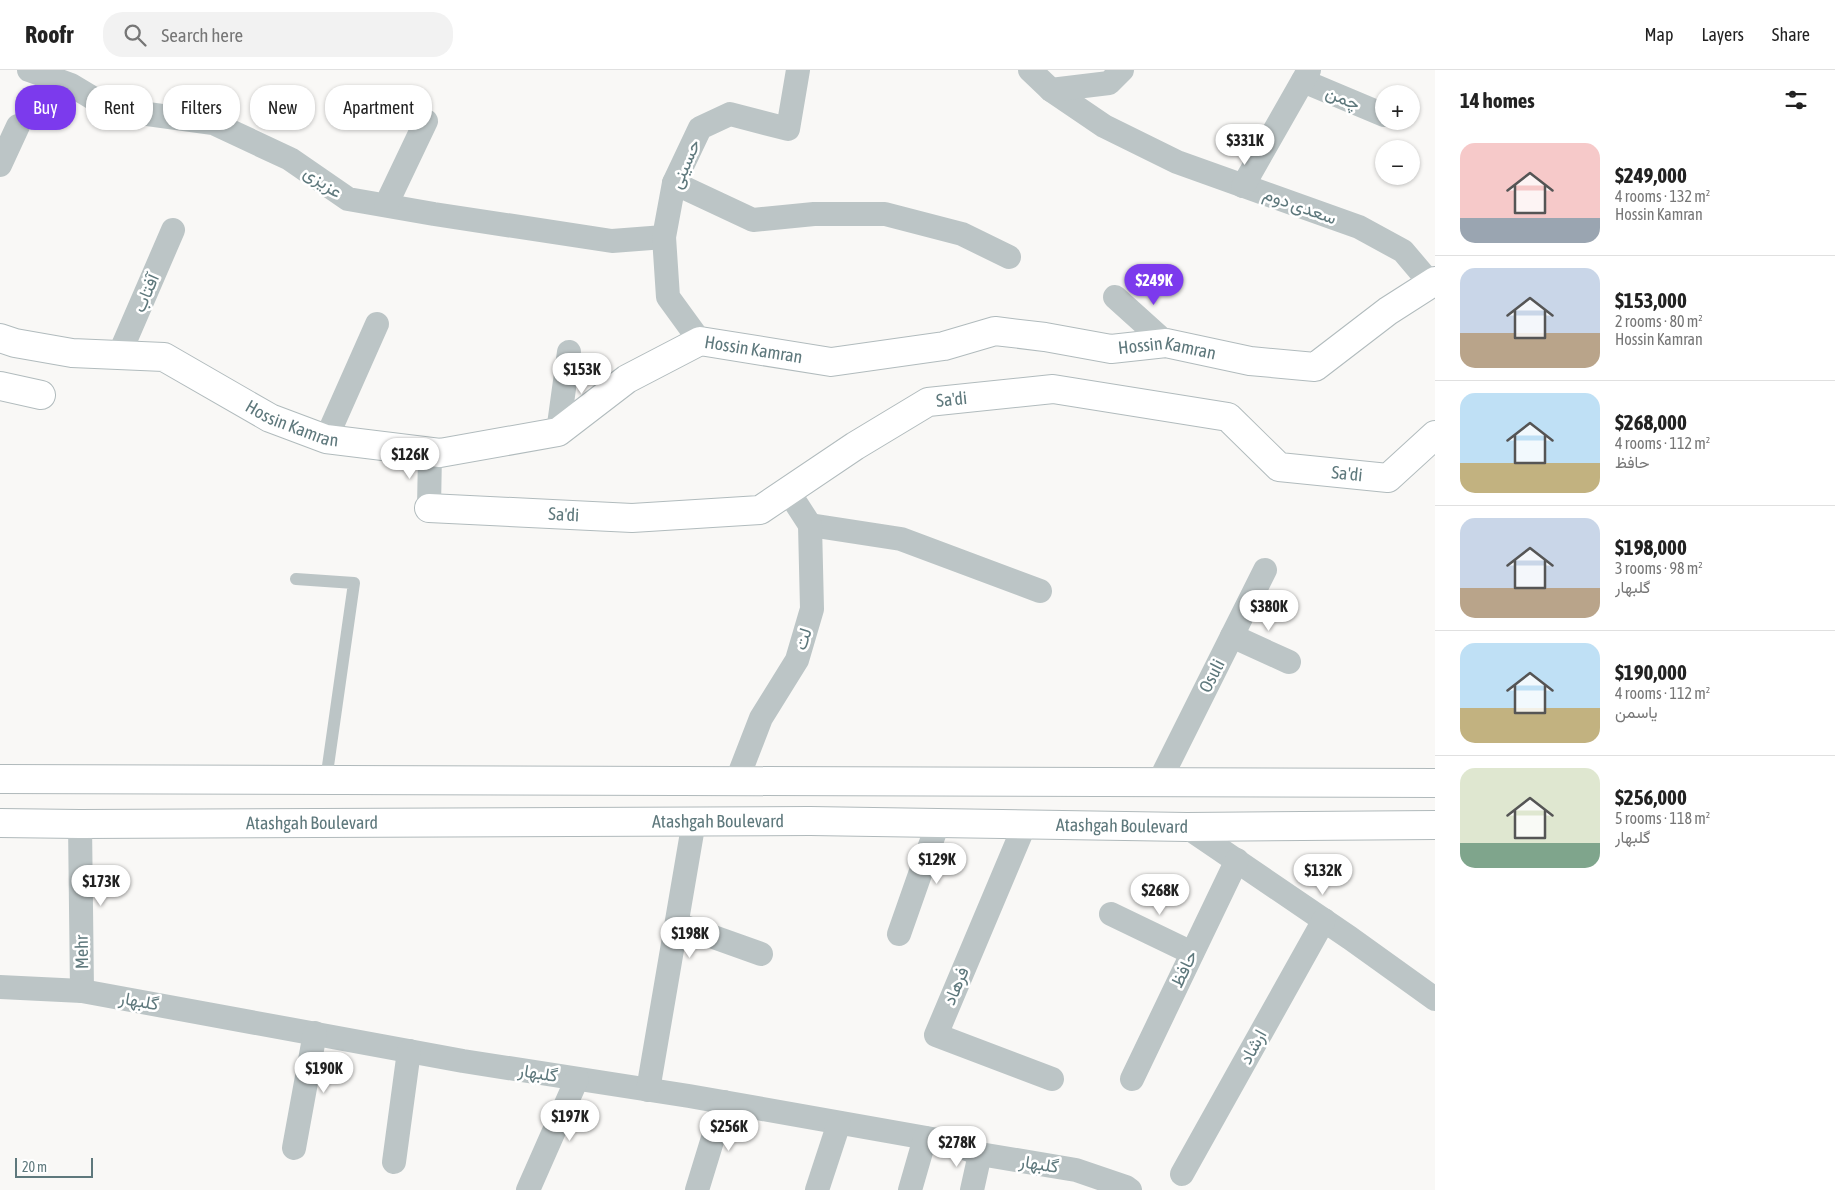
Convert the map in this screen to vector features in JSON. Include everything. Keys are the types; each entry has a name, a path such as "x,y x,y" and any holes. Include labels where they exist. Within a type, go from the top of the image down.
{"main road":[{"name":"Hossin Kamran","path":"0,338 15,343 72,353 164,357 270,418 326,439 440,453 558,432 627,379 700,341 831,362 944,346 995,331 1111,348 1166,343 1250,361 1315,366 1388,311 1433,282"},
{"path":"0,386 41,395"},
{"name":"Sa'di","path":"429,508 632,518 760,510 855,446 928,402 1054,389 1228,417 1279,467 1388,478 1435,435"},
{"path":"0,779 1435,782"},
{"name":"Atashgah Boulevard","path":"0,823 810,821 1186,827 1435,825"}],"street":[{"name":"عزیزی","path":"29,70 71,85 111,109 213,123 290,159 348,199 612,241 664,238"},
{"name":"حسینی","path":"700,341 668,296 664,238 674,183 700,128 730,114 788,129 798,70"},
{"name":"سعدی دوم","path":"1030,70 1051,90 1104,126 1177,162 1359,227 1403,252 1433,282"},
{"path":"1051,90 1109,83 1122,70"},
{"path":"1243,186 1306,76"},
{"name":"چمن","path":"1306,76 1375,110"},
{"path":"0,165 16,130"},
{"path":"386,205 422,130"},
{"path":"674,183 753,220 814,214 886,214 962,234 1009,257"},
{"name":"آفتاب","path":"119,355 173,230"},
{"path":"1115,296 1166,343"},
{"path":"326,439 378,324"},
{"path":"558,432 569,352"},
{"path":"429,508 430,452"},
{"path":"788,491 810,525 901,539 1040,591"},
{"name":"لت","path":"738,780 761,718 796,660 812,609 810,525"},
{"name":"Osuli","path":"1159,782 1265,570"},
{"path":"1232,636 1290,662"},
{"path":"648,1090 694,821"},
{"path":"899,934 938,823"},
{"name":"Mehr","path":"80,824 82,990"},
{"name":"فرهاد","path":"1025,824 936,1035 1052,1079"},
{"path":"1186,827 1324,920 1435,999"},
{"name":"حافظ","path":"1132,1078 1237,860"},
{"path":"1112,914 1192,953"},
{"name":"ارشاد","path":"1182,1174 1324,920"},
{"path":"677,924 761,954"},
{"name":"گلبهار","path":"0,987 82,990 410,1051 724,1102 949,1142 980,1154 1076,1170 1130,1190"},
{"path":"294,1148 315,1033"},
{"path":"394,1162 410,1051"},
{"path":"528,1190 577,1079"},
{"path":"696,1190 724,1102"},
{"path":"817,1190 839,1123"},
{"path":"910,1190 925,1138"},
{"path":"972,1190 980,1154"}],"lane":[{"path":"296,579 354,583 326,780"}]}
